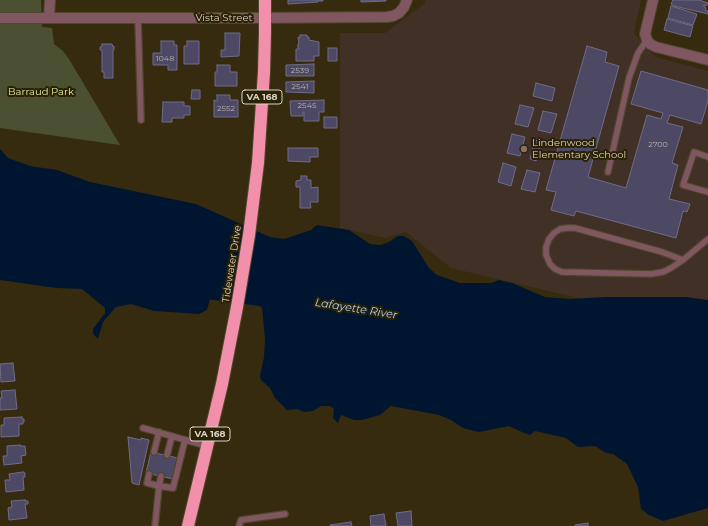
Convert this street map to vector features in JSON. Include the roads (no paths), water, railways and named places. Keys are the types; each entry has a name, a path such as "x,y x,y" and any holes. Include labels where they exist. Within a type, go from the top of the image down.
{"highway":[{"name":"Tidewater Drive","path":"188,526 230,342 246,260 254,195 264,72 264,0"}],"street":[{"path":"49,18 50,0"},
{"name":"Vista Street","path":"0,18 387,17 399,13 404,8 407,0"},
{"path":"653,0 645,34 650,44 656,47 708,60"}],"lane":[{"path":"138,18 141,120"},
{"path":"608,172 630,78 638,53 647,40"},
{"path":"708,157 694,152 683,186 708,192"},
{"path":"683,260 662,252 575,228 560,229 549,239 546,247 546,255 550,264 555,269 562,272 651,274 662,272 671,268 683,260 708,239"},
{"path":"143,428 207,446"},
{"path":"154,452 159,432"},
{"path":"167,455 172,436"},
{"path":"149,474 147,483 172,488 185,440"},
{"path":"155,526 161,476"},
{"path":"239,526 241,520 285,514"}],"water":[{"path":"0,149 8,158 30,166 57,170 90,182 196,204 270,237 284,239 311,230 317,225 349,230 370,244 380,245 389,242 398,236 404,236 412,241 429,268 437,275 460,283 491,283 499,280 512,283 545,297 570,299 606,297 686,297 708,300 708,508 663,521 649,515 641,509 638,487 627,464 613,454 606,453 595,446 578,447 566,438 535,431 530,435 509,426 479,432 463,428 451,420 439,415 391,406 380,415 362,420 354,420 341,415 338,423 333,418 334,409 330,406 321,406 313,411 304,412 297,409 287,410 275,398 270,388 261,380 260,376 264,357 265,339 262,308 243,289 227,287 210,299 207,310 199,314 154,311 131,304 116,307 103,322 98,339 93,334 93,329 105,313 105,308 82,289 56,288 0,280"}],"waterway":[{"name":"Lafayette River","path":"193,286 276,297"}],"place":[{"name":"Lindenwood Elementary School","path":"524,149"}],"park label":[{"name":"Barraud Park","path":"41,92"}]}
